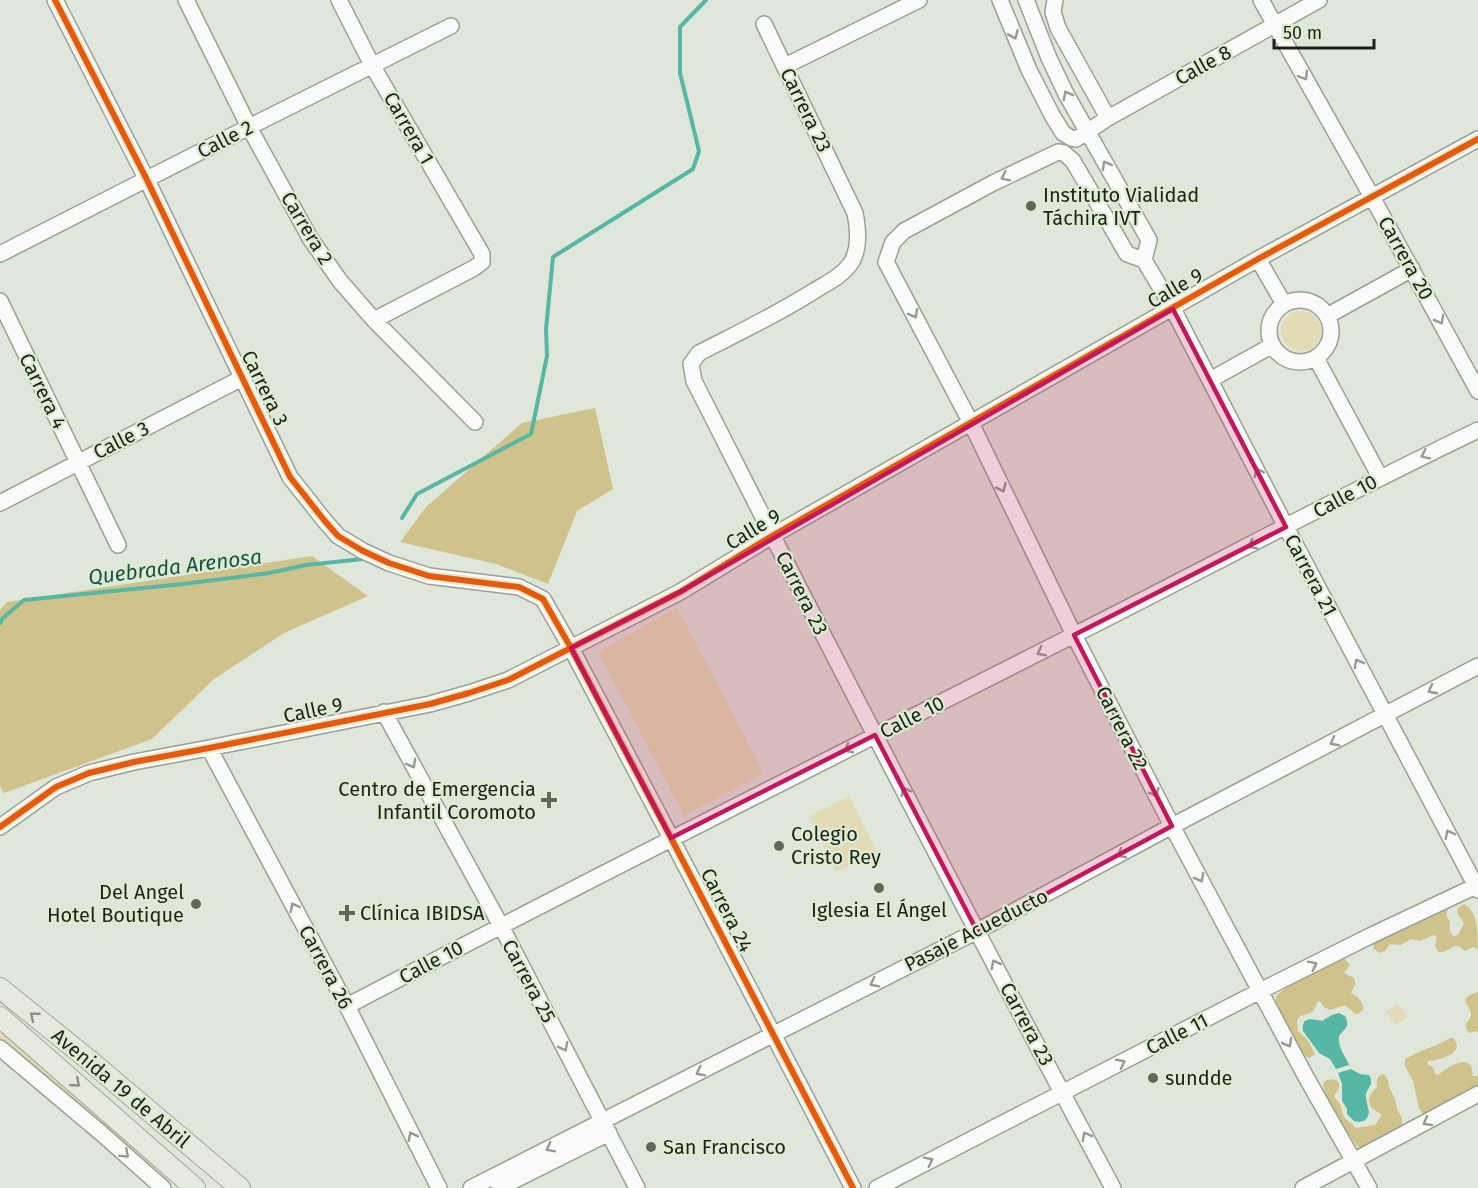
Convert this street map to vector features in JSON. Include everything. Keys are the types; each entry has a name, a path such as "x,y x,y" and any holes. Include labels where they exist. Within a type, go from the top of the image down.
{"main road":[{"name":"Avenida 19 de Abril","path":"0,988 240,1188"},
{"name":"Avenida 19 de Abril","path":"0,1017 195,1188"}],"street":[{"name":"Carrera 3","path":"55,0 147,180 290,477 324,520 339,536 389,563 429,576 519,586 543,598 571,648"},
{"name":"Carrera 2","path":"186,0 249,127 310,238 340,281 374,320 476,422"},
{"name":"Carrera 1","path":"339,0 372,65 482,254 482,262 474,268 374,320"},
{"path":"785,66 919,0"},
{"path":"999,0 1029,70 1063,133 1076,139 1088,131"},
{"path":"1026,0 1066,94 1149,240 1144,260"},
{"path":"1055,0 1053,12 1058,28 1108,118"},
{"name":"Carrera 20","path":"1261,0 1478,391"},
{"name":"Calle 8","path":"1088,131 1320,0"},
{"name":"Carrera 23","path":"764,24 855,213 858,226 856,248 851,262 836,278 699,353 691,364 694,381 875,735 1113,1188"},
{"name":"Calle 2","path":"0,254 451,26"},
{"path":"1058,152 1063,133"},
{"name":"Calle 9","path":"0,827 56,787 89,773 440,701 508,680 680,592 772,536 1258,260 1478,139"},
{"name":"Carrera 21","path":"1058,152 1064,153 1073,161 1127,254 1144,260 1173,309 1477,887"},
{"name":"Carrera 22","path":"1058,152 993,183 904,231 893,242 886,262 971,423 1074,635 1172,826 1306,1077 1369,1188"},
{"path":"1258,260 1284,304"},
{"path":"1327,316 1412,270"},
{"path":"1300,300 1308,301 1322,309 1327,316 1331,331 1330,339 1322,353 1316,358 1296,363 1277,354 1271,345 1268,327 1276,310 1284,304 1300,300"},
{"name":"Carrera 4","path":"0,301 118,545"},
{"path":"1210,380 1271,345"},
{"path":"1316,358 1380,477"},
{"name":"Calle 3","path":"0,502 242,378"},
{"name":"Calle 10","path":"347,1006 671,838 1074,635 1380,477 1478,430"},
{"name":"Carrera 24","path":"571,648 853,1188"},
{"name":"Pasaje Acueducto","path":"471,1188 606,1127 773,1034 977,931 1478,666"},
{"name":"Carrera 25","path":"384,712 501,926 637,1188"},
{"name":"Carrera 26","path":"209,748 347,1006 439,1188"},
{"name":"Calle 11","path":"877,1188 1260,991 1370,936 1477,887"},
{"path":"0,1048 163,1188"},
{"path":"1303,1188 1478,1094"},
{"path":"499,1188 606,1127"}],"highlighted area":[{"path":"1173,309 1286,527 1074,635 1172,826 977,931 875,735 671,838 571,648 680,592"}],"shaded area":[{"path":"1301,311 1315,317 1321,331 1315,345 1301,351 1287,345 1281,331 1287,317"},
{"path":"595,408 613,489 577,511 548,584 496,564 400,542 426,507 522,423"},
{"path":"312,556 368,596 284,633 214,679 152,739 4,793 0,786 0,610 7,602"},
{"path":"677,607 764,773 684,816 598,652"},
{"path":"849,796 877,853 836,872 809,816"},
{"path":"1464,904 1469,907 1475,917 1478,950 1474,947 1465,951 1454,946 1447,951 1439,952 1435,946 1437,937 1434,935 1420,941 1411,939 1401,945 1390,944 1380,953 1374,949 1373,942 1449,906 1446,916 1450,921 1450,931 1454,936 1458,935 1464,923 1457,910"},
{"path":"1342,958 1350,965 1344,973 1354,978 1355,985 1351,993 1360,1000 1363,1010 1355,1014 1345,1005 1330,1010 1320,1001 1317,1002 1313,1011 1300,1016 1297,1021 1298,1031 1307,1039 1315,1054 1310,1058 1304,1056 1276,1003 1276,996 1288,986"},
{"path":"1478,992 1478,1031 1469,1033 1466,1024 1471,1011 1466,1000"},
{"path":"1398,1004 1407,1017 1396,1025 1386,1012"},
{"path":"0,1029 163,1168 160,1172 0,1038"},
{"path":"1453,1038 1456,1043 1457,1048 1454,1052 1428,1061 1427,1064 1433,1067 1435,1074 1438,1075 1454,1064 1468,1063 1472,1067 1473,1076 1478,1076 1478,1090 1426,1115 1423,1114 1419,1108 1413,1081 1405,1066 1405,1059"},
{"path":"1384,1074 1402,1118 1401,1129 1362,1149 1356,1145 1336,1114 1323,1083 1330,1079 1338,1081 1339,1087 1334,1096 1340,1104 1344,1117 1356,1128 1375,1125 1382,1114 1370,1106 1369,1099 1377,1087 1378,1079"}],"water":[{"path":"1339,1013 1345,1016 1347,1021 1346,1028 1339,1038 1349,1065 1336,1069 1330,1059 1319,1053 1303,1031 1303,1026 1305,1021 1322,1021"},
{"path":"1351,1069 1360,1074 1369,1075 1371,1079 1366,1093 1369,1113 1364,1121 1359,1122 1354,1121 1347,1114 1342,1101 1342,1084 1338,1073"}],"waterway":[{"name":"Quebrada Arenosa","path":"402,518 417,494 531,434 547,356 546,329 553,257 693,169 699,151 680,73 680,27 706,0"},
{"name":"Quebrada Arenosa","path":"0,623 24,600 183,584 269,573 306,565 363,559"}],"cycle path":[{"path":"55,0 147,180 290,477 324,520 338,536 389,563 429,576 519,587 543,599 571,648 853,1188"},
{"path":"0,827 56,787 89,773 134,762 430,704 508,680 680,592 772,536 1258,259 1478,139"}],"place":[{"name":"Instituto Vialidad Táchira IVT","path":"1031,206"},
{"name":"Centro de Emergencia Infantil Coromoto","path":"549,800"},
{"name":"Colegio Cristo Rey","path":"779,846"},
{"name":"Iglesia El Ángel","path":"879,888"},
{"name":"Del Angel Hotel Boutique","path":"196,904"},
{"name":"Clínica IBIDSA","path":"347,913"},
{"name":"sundde","path":"1153,1078"},
{"name":"San Francisco","path":"651,1147"}]}
